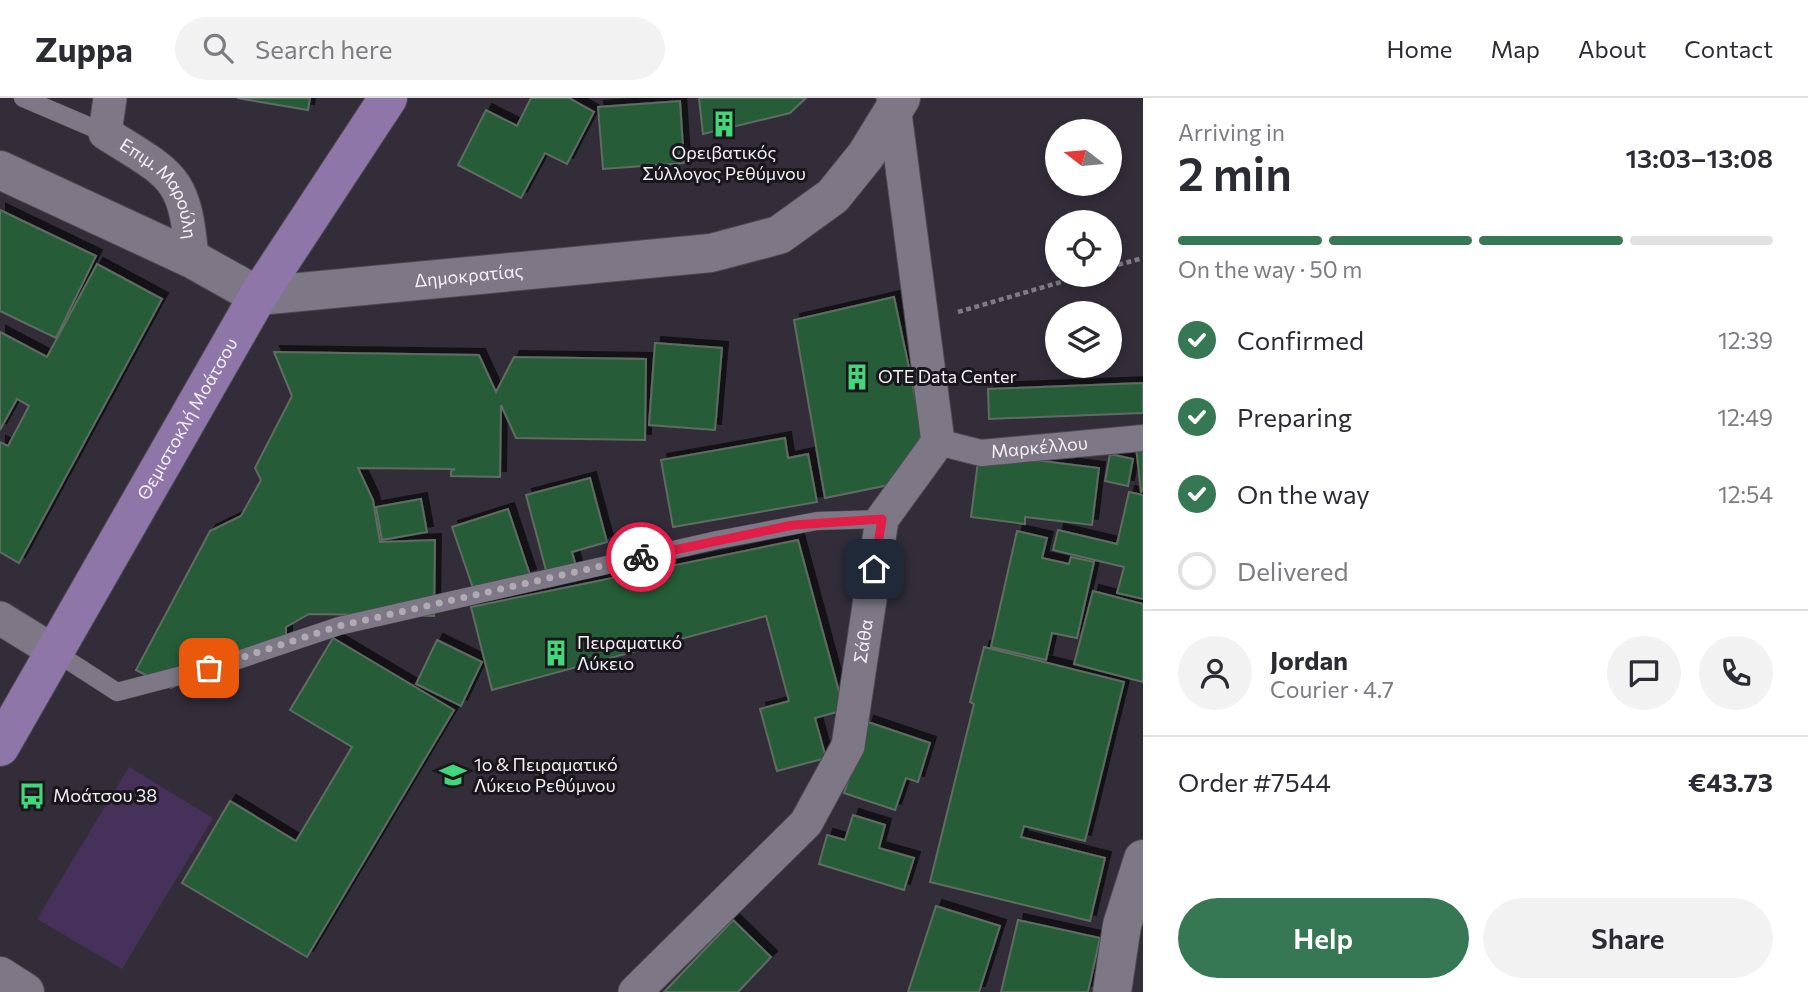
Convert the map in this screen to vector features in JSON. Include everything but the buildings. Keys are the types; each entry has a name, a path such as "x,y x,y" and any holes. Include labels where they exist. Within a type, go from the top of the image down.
{"main road":[{"name":"Θεμιστοκλή Μοάτσου","path":"0,747 258,296 388,98"}],"street":[{"path":"105,133 110,98"},
{"path":"896,100 938,442"},
{"name":"Δημοκρατίας","path":"258,296 711,253 779,236 833,196 866,155 896,100"},
{"name":"Επιμ. Μαρούλη","path":"105,133 158,166 179,188 188,214 192,259"},
{"path":"0,170 192,259 258,296"},
{"name":"Μαρκέλλου","path":"938,442 981,453 1143,438"},
{"name":"Σάθα","path":"635,992 806,823 848,746 882,519 938,442"},
{"path":"0,618 55,652"},
{"path":"1112,992 1132,927 1143,859"},
{"path":"0,976 25,992"}],"lane":[{"path":"23,98 105,133"},
{"path":"55,652 117,692 232,663 339,626 703,543 805,523 882,519"}],"path":[{"path":"1122,264 1143,258"},
{"path":"923,322 1045,287"}],"shaded area":[{"path":"129,767 213,818 122,969 37,919"}],"way so far":[{"path":"209,668 232,663 339,626 641,557"}],"place":[{"name":"Ορειβατικός Σύλλογος Ρεθύμνου","path":"724,124"},
{"name":"OTE Data Center","path":"857,377"},
{"name":"Πειραματικό Λύκειο","path":"556,653"},
{"name":"1ο & Πειραματικό Λύκειο Ρεθύμνου","path":"453,775"},
{"name":"Μοάτσου 38","path":"32,796"}],"route":[{"path":"641,557 817,521 882,519 874,569"}]}
